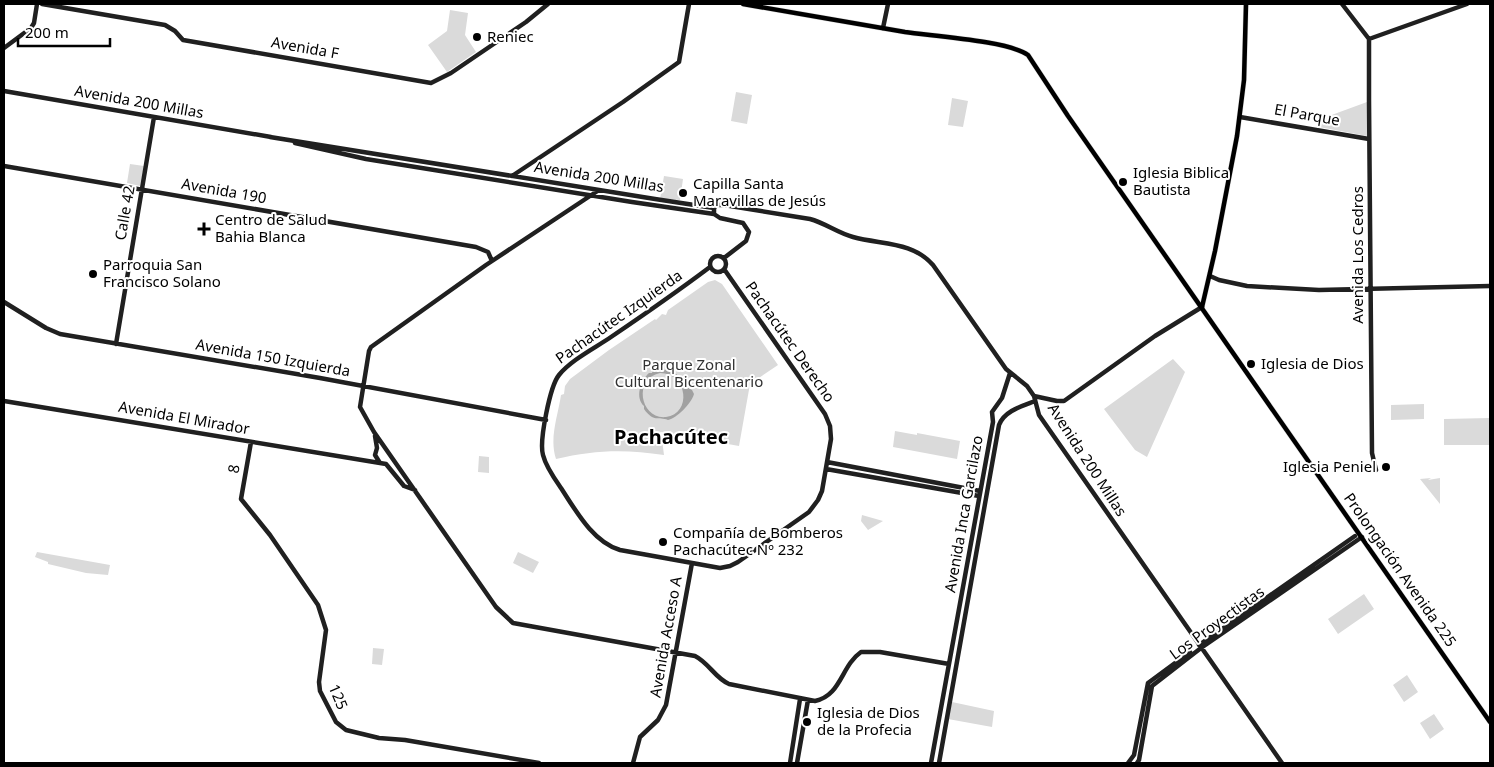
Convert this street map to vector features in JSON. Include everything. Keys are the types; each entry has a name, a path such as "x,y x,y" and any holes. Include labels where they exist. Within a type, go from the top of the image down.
{"main road":[{"name":"Prolongación Avenida 225","path":"743,4 998,45 1018,49 1028,55 1068,116 1490,722"},
{"path":"1202,307 1210,276 1240,117 1246,56 1246,4"}],"street":[{"path":"4,48 31,28 37,4"},
{"name":"Avenida F","path":"42,4 165,25 175,31 183,40 432,83 451,73 518,28 548,4"},
{"path":"506,181 679,62 690,4"},
{"path":"884,28 888,4"},
{"path":"1342,4 1370,38 1467,4"},
{"name":"Avenida Los Cedros","path":"1370,38 1372,453 1376,470"},
{"name":"Avenida 200 Millas","path":"4,91 270,137 599,190 714,211"},
{"name":"Calle 42","path":"116,344 154,117"},
{"name":"El Parque","path":"1240,117 1369,139"},
{"name":"Avenida 200 Millas","path":"270,137 337,153 590,195 714,211"},
{"name":"Avenida 190","path":"4,166 476,247 488,252 492,261"},
{"path":"599,190 492,261 371,347 362,386 360,410 496,607 513,623 696,656 702,659 719,678 729,684 800,699 822,699 834,691 853,660 861,652 880,652 949,664"},
{"name":"Avenida 200 Millas","path":"714,211 718,205 724,205 810,219 824,223 853,238 919,252 933,265 1010,373 1027,386 1035,398 1039,415 1282,763"},
{"path":"714,211 720,218 743,223 748,232 746,241 724,258"},
{"path":"718,255 724,258 726,264 724,269 718,272 710,267 710,262 714,256 718,255"},
{"name":"Pachacútec Izquierda","path":"642,554 620,550 607,545 593,532 549,469 543,456 542,444 555,382 564,370 710,267"},
{"name":"Pachacútec Derecho","path":"642,554 720,568 730,566 808,512 822,492 831,439 830,426 825,414 724,269"},
{"path":"1210,276 1232,284 1254,287 1320,290 1490,286"},
{"name":"Avenida 150 Izquierda","path":"4,302 52,332 546,420"},
{"path":"1035,398 1064,401 1155,336 1202,307"},
{"name":"Avenida Inca Garcilazo","path":"930,763 993,422 992,412 1002,398 1010,373"},
{"name":"Avenida Inca Garcilazo","path":"938,763 999,425 1001,418 1035,398"},
{"name":"Avenida El Mirador","path":"4,401 380,463"},
{"path":"374,432 376,454 380,463 388,465 407,488 415,490"},
{"name":"8","path":"241,499 251,442"},
{"name":"Avenida El Mirador","path":"361,460 388,451"},
{"path":"828,462 980,493"},
{"path":"826,469 980,493"},
{"path":"402,483 406,482 406,478"},
{"name":"125","path":"241,499 270,536 318,604 325,622 326,635 319,682 320,691 336,722 346,730 379,738 405,740 539,763"},
{"path":"1200,647 1355,536"},
{"name":"Los Proyectistas","path":"1137,763 1152,686 1200,647 1362,537"},
{"name":"Avenida Acceso A","path":"633,763 640,738 658,720 666,705 692,563"},
{"path":"1128,763 1134,755 1148,683 1190,652"},
{"path":"790,763 800,699"},
{"path":"797,763 808,700"}],"green space":[{"path":"450,10 468,13 465,35 476,52 447,72 428,45 447,31"},
{"path":"736,92 752,95 747,124 731,121"},
{"path":"952,98 968,101 963,127 948,125"},
{"path":"1367,102 1367,136 1319,127 1318,120"},
{"path":"130,164 144,166 140,186 127,183"},
{"path":"664,176 683,179 680,200 660,199"},
{"name":"Parque Zonal Cultural Bicentenario","path":"715,280 722,284 778,365 750,384 739,446 661,432 664,455 610,451 556,459 553,443 555,427 561,395 564,394 565,386 570,379 662,314 666,315 668,310 708,282"},
{"path":"1173,359 1185,372 1147,457 1135,450 1104,409"},
{"path":"1424,404 1424,419 1391,420 1391,405"},
{"path":"1490,418 1490,445 1444,445 1444,419"},
{"path":"895,431 960,441 957,459 893,447"},
{"path":"479,456 489,457 489,473 478,472"},
{"path":"1431,478 1428,480 1440,478 1440,504 1420,479"},
{"path":"862,515 883,521 868,530 861,521"},
{"path":"37,552 110,565 108,575 86,573 48,564 48,562 35,557"},
{"path":"518,552 539,562 533,573 513,563"},
{"path":"1364,594 1374,609 1338,634 1328,619"},
{"path":"373,648 384,649 382,665 372,664"},
{"path":"1407,675 1418,692 1404,702 1393,685"},
{"path":"952,702 994,711 992,727 948,719"},
{"path":"1434,714 1444,729 1430,739 1420,723"}],"shaded area":[{"path":"660,368 673,371 681,379 683,385 692,390 694,394 683,410 668,420 651,416 641,403 639,394 641,385 646,376 652,373 653,370","holes":["660,373 676,379 681,386 683,402 680,409 674,414 666,417 657,416 646,406 643,390 651,377"]}],"place":[{"name":"Reniec","path":"477,37"},
{"name":"Iglesia Biblica Bautista","path":"1123,182"},
{"name":"Capilla Santa Maravillas de Jesús","path":"683,193"},
{"name":"Centro de Salud Bahia Blanca","path":"204,229"},
{"name":"Parroquia San Francisco Solano","path":"93,274"},
{"name":"Iglesia de Dios","path":"1251,364"},
{"name":"Iglesia Peniel","path":"1386,467"},
{"name":"Compañía de Bomberos Pachacútec Nº 232","path":"663,542"},
{"name":"Iglesia de Dios de la Profecia","path":"807,722"}],"district":[{"name":"Pachacútec","path":"671,437"}]}
